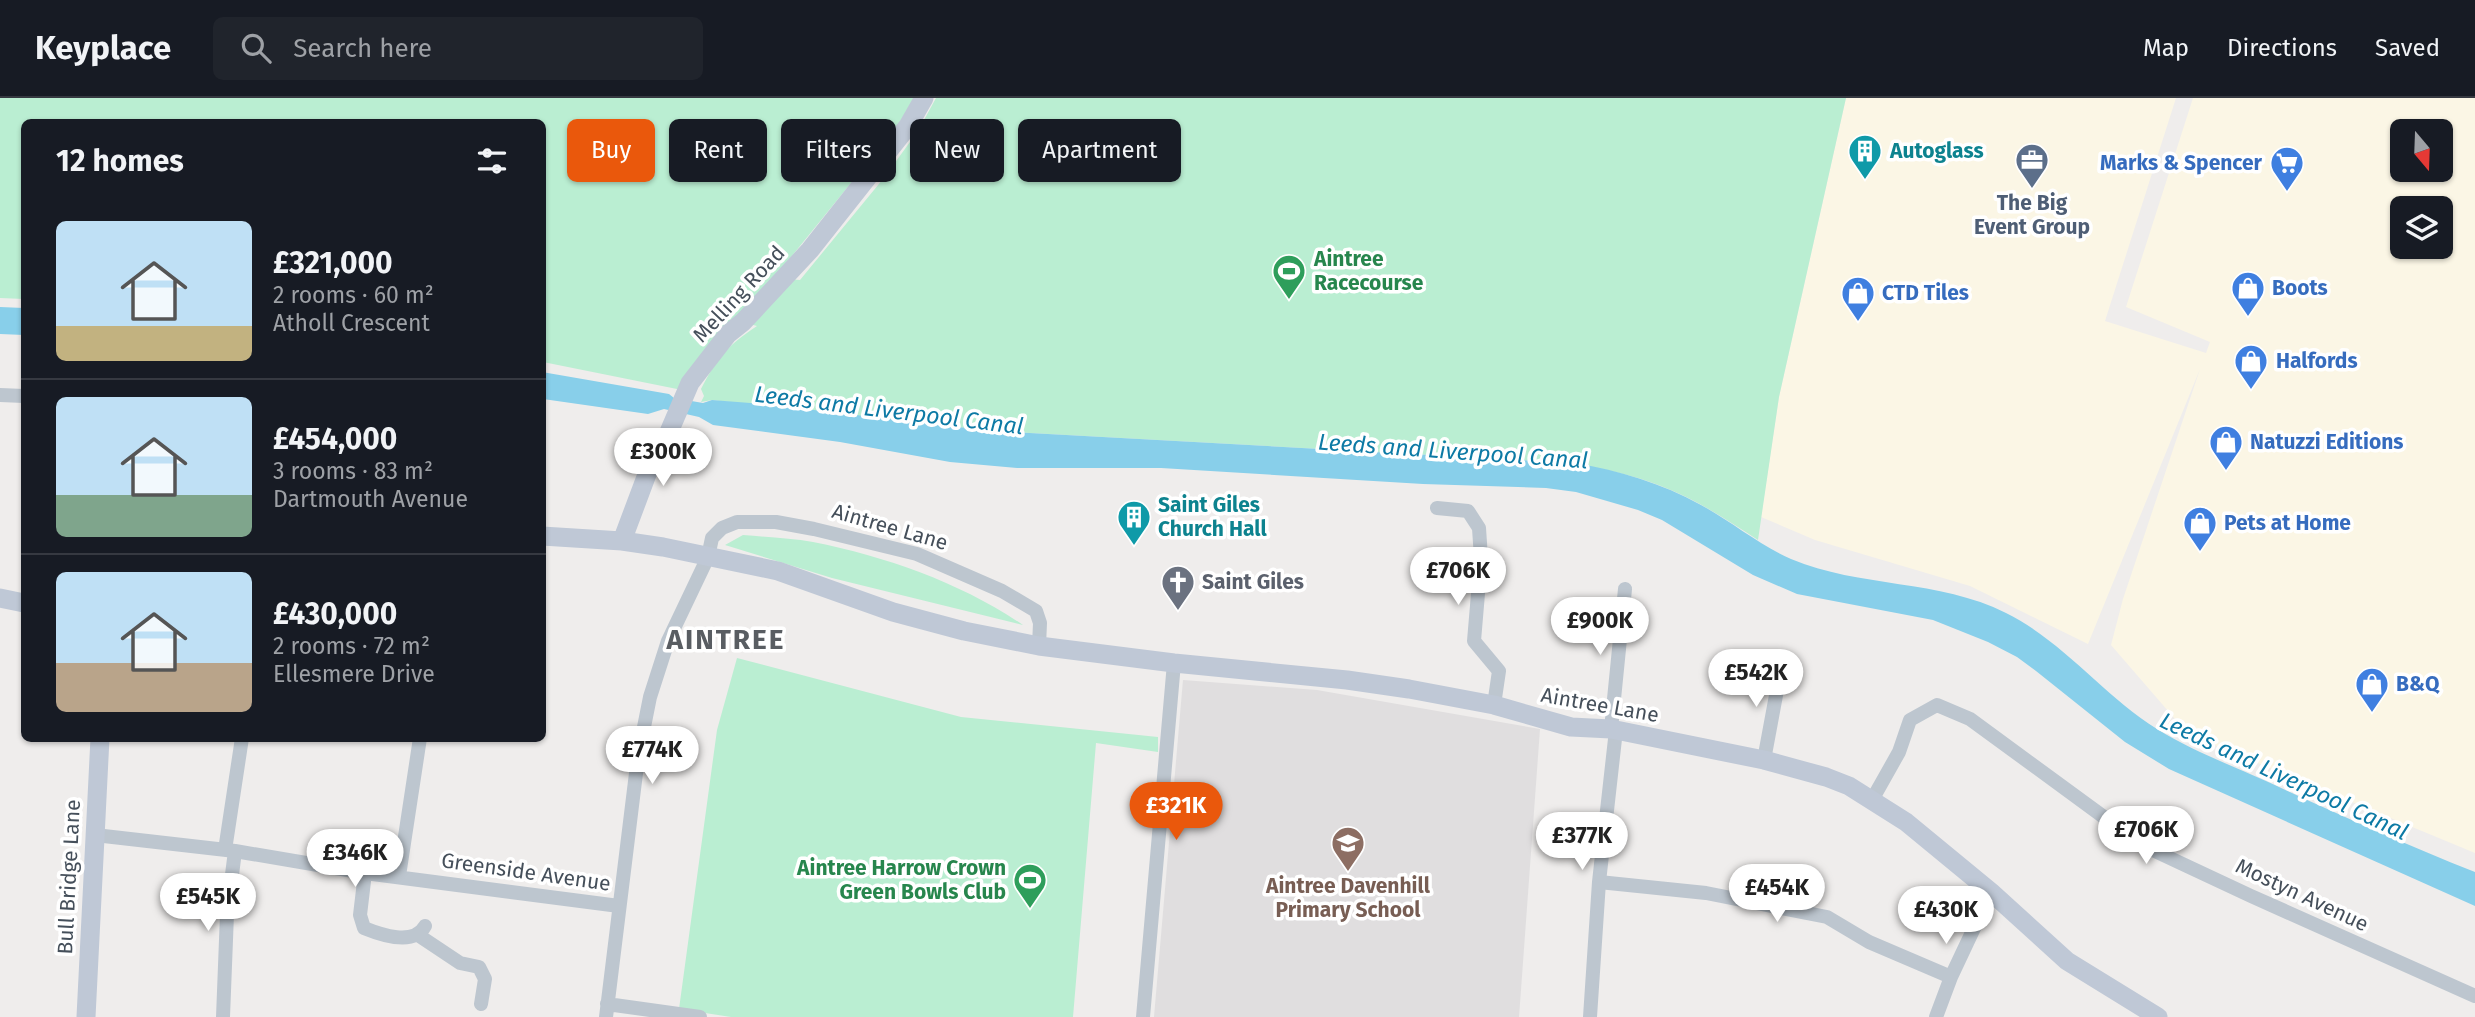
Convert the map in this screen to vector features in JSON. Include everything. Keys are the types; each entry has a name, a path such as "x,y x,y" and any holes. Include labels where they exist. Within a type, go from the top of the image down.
{"main road":[{"name":"Melling Road","path":"622,541 649,468 673,424 686,390 728,334 743,322 810,250 908,126 924,98"},
{"name":"Aintree Lane","path":"546,536 622,541 778,570 893,612 964,631 1039,646 1347,680 1494,705 1571,727 1613,730 1764,760 1826,777 1849,786 1906,822 1991,892 2067,961 2158,1017"},
{"path":"0,598 21,602"},
{"name":"Bull Bridge Lane","path":"86,1017 100,742"}],"street":[{"path":"0,395 21,396"},
{"path":"1437,508 1468,511 1479,528 1481,558 1475,640 1499,671 1494,705"},
{"name":"Aintree Lane","path":"708,557 712,538 722,528 737,522 776,522 917,554 1002,591 1035,611 1040,623 1039,646"},
{"path":"699,1017 607,1010 638,757 650,697 668,641 708,557"},
{"path":"1590,1017 1625,589"},
{"path":"1143,1017 1174,663"},
{"path":"1764,760 1782,663"},
{"name":"Mostyn Avenue","path":"1872,800 1899,752 1910,720 1937,705 1970,719 2142,845 2475,996"},
{"path":"223,1017 230,850 242,742"},
{"path":"399,876 419,742"},
{"name":"Greenside Avenue","path":"95,835 230,850 365,873 619,906"},
{"path":"365,873 360,915 364,928 407,938 421,930 460,963 479,967 485,979 481,1004"},
{"path":"1599,882 1706,893 1827,917 1869,942 1951,977"},
{"path":"1936,1017 1951,977 1991,892"}],"shaded area":[{"path":"1846,98 2176,98 2105,321 2206,353 2210,342 2126,307 2193,98 2475,98 2475,853 2188,734 2111,645 2123,599 2200,369 2088,644 1970,586 1815,540 1761,517 1779,397"},
{"name":"Aintree Davenhill Primary School","path":"1183,680 1317,690 1540,729 1519,1017 1154,1017"}],"green space":[{"name":"Aintree Racecourse","path":"0,98 914,98 896,127 896,119 781,119 781,182 852,182 774,278 800,280 881,182 896,182 896,161 910,142 910,182 1004,182 1004,119 925,119 936,98 1846,98 1779,397 1758,540 1711,510 1674,491 1619,473 1576,463 992,431 712,400 701,402 704,396 701,389 718,360 757,326 731,319 682,390 546,363 546,119 21,119 21,299 0,298"},
{"path":"743,535 813,542 869,555 949,584 975,596 1023,625 832,578 725,545"},
{"path":"737,658 961,717 1158,737 1158,752 1096,743 1073,1017 731,1017 679,1009 717,730"}],"water":[{"path":"0,307 21,308 21,335 0,334"},
{"path":"546,373 669,394 674,398 703,403 712,400 763,404 992,431 1576,463 1624,474 1686,497 1791,559 1844,575 1954,594 2006,613 2046,638 2137,715 2170,737 2475,872 2475,906 2169,769 2125,742 2017,657 1988,642 1933,620 1797,594 1753,575 1662,520 1576,492 1546,488 1423,484 1161,468 1017,468 950,462 840,442 713,425 699,417 664,409 648,414 546,399"}],"place":[{"name":"Autoglass","path":"1865,181"},
{"name":"The Big Event Group","path":"2032,190"},
{"name":"Marks & Spencer","path":"2287,193"},
{"name":"Aintree Racecourse","path":"1289,301"},
{"name":"Boots","path":"2248,318"},
{"name":"CTD Tiles","path":"1858,323"},
{"name":"Halfords","path":"2251,391"},
{"name":"Natuzzi Editions","path":"2226,472"},
{"name":"Saint Giles Church Hall","path":"1134,547"},
{"name":"Pets at Home","path":"2200,553"},
{"name":"Saint Giles","path":"1178,612"},
{"name":"B&Q","path":"2372,714"},
{"name":"Aintree Davenhill Primary School","path":"1348,873"},
{"name":"Aintree Harrow Crown Green Bowls Club","path":"1030,910"}],"district":[{"name":"AINTREE","path":"726,639"}],"water label":[{"name":"Leeds and Liverpool Canal","path":"889,410"},
{"name":"Leeds and Liverpool Canal","path":"1453,451"},
{"name":"Leeds and Liverpool Canal","path":"2284,776"}]}
